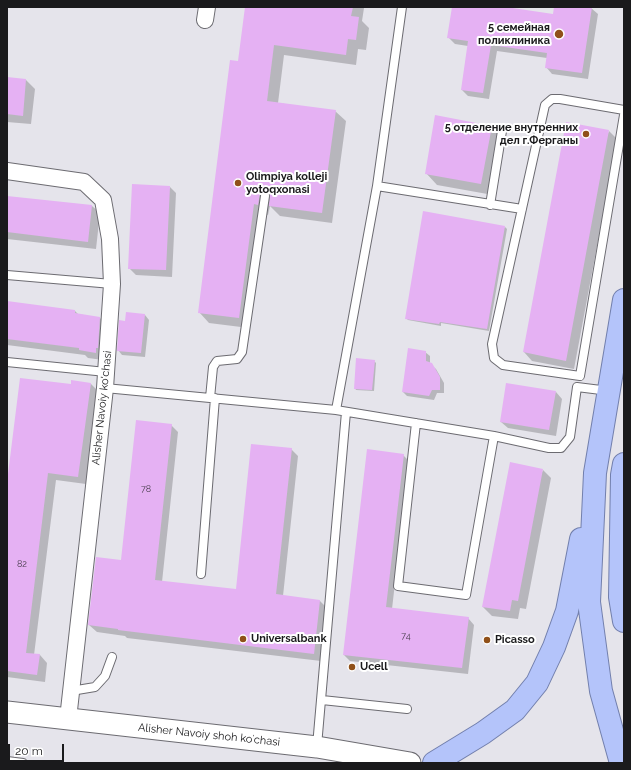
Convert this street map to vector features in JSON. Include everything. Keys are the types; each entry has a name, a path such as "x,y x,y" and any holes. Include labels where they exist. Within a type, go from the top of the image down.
{"highway":[{"path":"434,763 483,733 515,710 537,683 554,647 566,611 595,473 624,300"},
{"path":"624,464 622,475 620,597 624,620"},
{"path":"595,473 590,602 601,691 621,763"}],"street":[{"name":"Alisher Navoiy ko'chasi","path":"7,171 84,182 103,200 110,239 112,284 105,380 68,719"},
{"name":"Alisher Navoiy shoh koʻchasi","path":"7,712 317,747 410,763"}],"lane":[{"path":"336,410 377,186 402,7"},
{"path":"580,376 503,365 494,358 492,344 545,105 552,100 560,100 624,110"},
{"path":"7,362 213,398 336,410 494,436 550,448 561,448 570,437 577,387 624,115"},
{"path":"490,205 502,131"},
{"path":"377,186 522,209"},
{"path":"201,574 213,398 213,367 217,361 237,359 242,352 264,196"},
{"path":"7,276 112,284"},
{"path":"577,387 609,391"},
{"path":"317,747 346,412"},
{"path":"416,423 398,586 466,595 494,436"},
{"path":"71,691 95,687 106,676 112,657"},
{"path":"322,700 407,708"},
{"path":"7,761 23,763"}],"building":[{"path":"245,7 353,7 351,16 359,17 356,40 348,39 346,55 274,45 267,101 336,110 322,213 269,206 270,194 265,191 260,193 258,205 254,204 239,318 198,313 230,60 238,61"},
{"path":"452,7 506,7 553,14 554,7 592,7 582,73 545,68 547,53 491,45 483,93 461,90 468,41 447,38"},
{"path":"7,77 26,79 23,116 7,114"},
{"path":"435,115 492,126 481,184 425,174"},
{"path":"566,122 609,130 566,361 523,352"},
{"path":"132,184 170,186 166,270 128,269"},
{"path":"7,196 92,205 88,242 7,232"},
{"path":"423,211 505,226 487,329 440,322 439,324 405,319"},
{"path":"7,301 75,310 75,313 100,317 98,348 96,348 96,353 79,350 79,348 7,339"},
{"path":"126,312 145,314 141,353 117,351 119,320 125,321"},
{"path":"408,348 426,351 426,361 432,363 440,377 440,390 432,390 429,396 402,392"},
{"path":"356,358 375,360 372,390 354,389"},
{"path":"20,378 71,384 71,380 91,383 78,477 48,473 26,653 40,654 37,675 7,671 7,482"},
{"path":"506,383 556,391 549,430 500,422"},
{"path":"136,420 172,424 155,580 236,589 251,444 292,448 276,594 320,600 314,654 88,625 96,557 121,560"},
{"path":"367,449 404,454 386,607 469,617 462,668 343,655"},
{"path":"510,462 543,469 518,601 512,600 510,611 482,607"}],"place":[{"name":"5 семейная поликлиника","path":"559,34"},
{"name":"5 отделение внутренних дел г.Ферганы","path":"586,134"},
{"name":"Olimpiya kolleji yotoqxonasi","path":"238,183"},
{"name":"Universalbank","path":"243,639"},
{"name":"Picasso","path":"487,640"},
{"name":"Ucell","path":"352,667"}]}
